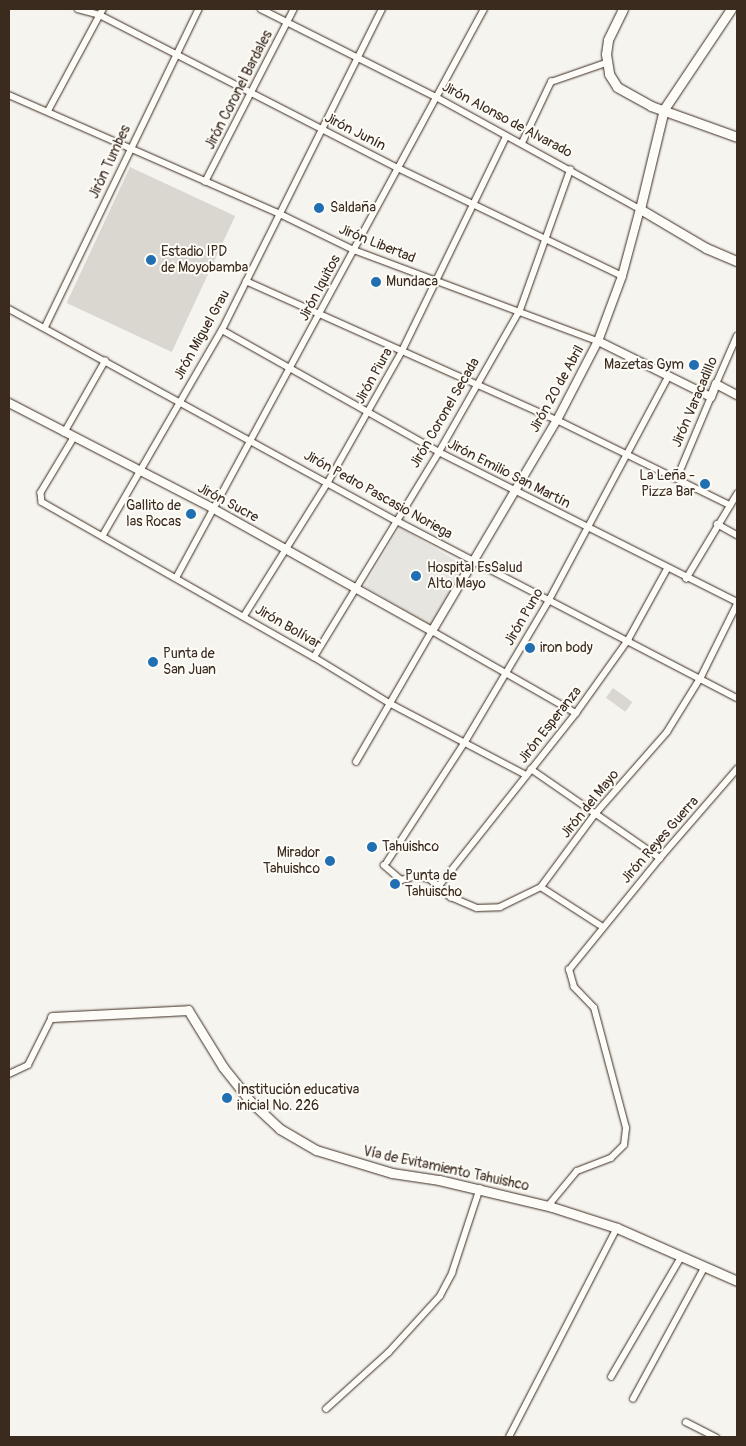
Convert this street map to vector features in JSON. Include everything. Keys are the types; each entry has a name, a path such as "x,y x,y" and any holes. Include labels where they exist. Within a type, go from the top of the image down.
{"main road":[{"path":"623,9 608,40 606,63 612,80 624,94 737,137"},
{"name":"Jirón 20 de Abril","path":"640,209 664,109 731,9"},
{"name":"Jirón Alonso de Alvarado","path":"640,209 706,248 737,261"},
{"name":"Vía de Evitamiento Tahuishco","path":"52,1017 188,1010 223,1067 250,1100 280,1129 316,1150 360,1166 480,1188 548,1206 617,1228 737,1281"}],"street":[{"name":"Jirón Junín","path":"78,9 100,15 396,167 473,205 548,238 622,276"},
{"path":"48,111 103,9"},
{"name":"Jirón Tumbes","path":"45,327 131,149 174,54 199,9"},
{"name":"Jirón Alonso de Alvarado","path":"261,9 436,97 640,209"},
{"name":"Jirón Coronel Bardales","path":"205,182 252,94 294,9"},
{"name":"Jirón Miguel Grau","path":"104,536 140,470 222,330 278,213 323,130 382,9"},
{"name":"Jirón Iquitos","path":"176,578 212,508 291,368 396,167 484,9"},
{"path":"522,144 551,82 606,63"},
{"name":"Jirón Libertad","path":"9,95 278,213 354,250 520,310 598,341 711,397"},
{"name":"Jirón Piura","path":"244,616 328,482 402,351 506,137"},
{"name":"Jirón Coronel Secada","path":"314,657 439,452 520,310 548,238 570,170"},
{"name":"Jirón 20 de Abril","path":"356,762 432,631 475,562 513,490 557,420 598,341 622,276 640,209"},
{"path":"246,281 557,420 626,452 730,505"},
{"name":"Jirón Pedro Pascasio Noriega","path":"9,309 548,602 701,677 737,698"},
{"name":"Jirón Emilio San Martín","path":"222,330 439,452 666,569 737,603"},
{"name":"Jirón Varacadillo","path":"677,478 737,336"},
{"path":"64,433 105,361"},
{"name":"Jirón Puno","path":"401,880 386,863 465,742 548,602 626,452 668,377"},
{"path":"716,384 737,394"},
{"name":"Jirón Sucre","path":"9,403 212,508 432,631"},
{"name":"Jirón Bolívar","path":"74,438 39,498 244,616 391,704 526,775"},
{"path":"686,579 717,524 737,494"},
{"path":"717,524 737,535"},
{"name":"Jirón Esperanza","path":"439,886 576,713 628,640 666,569"},
{"name":"Jirón del Mayo","path":"401,880 417,876 430,879 460,901 490,910 541,887 595,814 667,732 701,677 737,603"},
{"path":"432,631 506,671 576,713"},
{"path":"531,769 660,858"},
{"name":"Jirón Reyes Guerra","path":"548,1206 577,1171 612,1158 624,1145 626,1128 594,1008 574,987 569,970 660,858 737,769"},
{"path":"541,887 603,927"},
{"path":"9,1074 28,1065 52,1017"},
{"path":"326,1409 388,1353 440,1296 452,1273 480,1188"},
{"path":"511,1437 617,1228"},
{"path":"611,1377 681,1257"},
{"path":"633,1399 704,1268"},
{"path":"686,1422 716,1437"}],"shaded area":[{"name":"Estadio IPD de Moyobamba","path":"130,167 235,216 172,352 67,303"},
{"name":"Hospital EsSalud Alto Mayo","path":"400,527 466,567 430,626 364,586"},
{"path":"613,688 632,702 625,712 606,698"}],"place":[{"name":"Saldaña","path":"319,208"},
{"name":"Estadio IPD de Moyobamba","path":"151,260"},
{"name":"Mundaca","path":"376,282"},
{"name":"Mazetas Gym","path":"694,365"},
{"name":"La Leña - Pizza Bar","path":"705,484"},
{"name":"Gallito de las Rocas","path":"191,514"},
{"name":"Hospital EsSalud Alto Mayo","path":"416,576"},
{"name":"iron body","path":"530,648"},
{"name":"Punta de San Juan","path":"153,662"},
{"name":"Tahuishco","path":"372,847"},
{"name":"Mirador Tahuishco","path":"330,861"},
{"name":"Punta de Tahuischo","path":"395,884"},
{"name":"Institución educativa inicial No. 226","path":"227,1098"}]}
